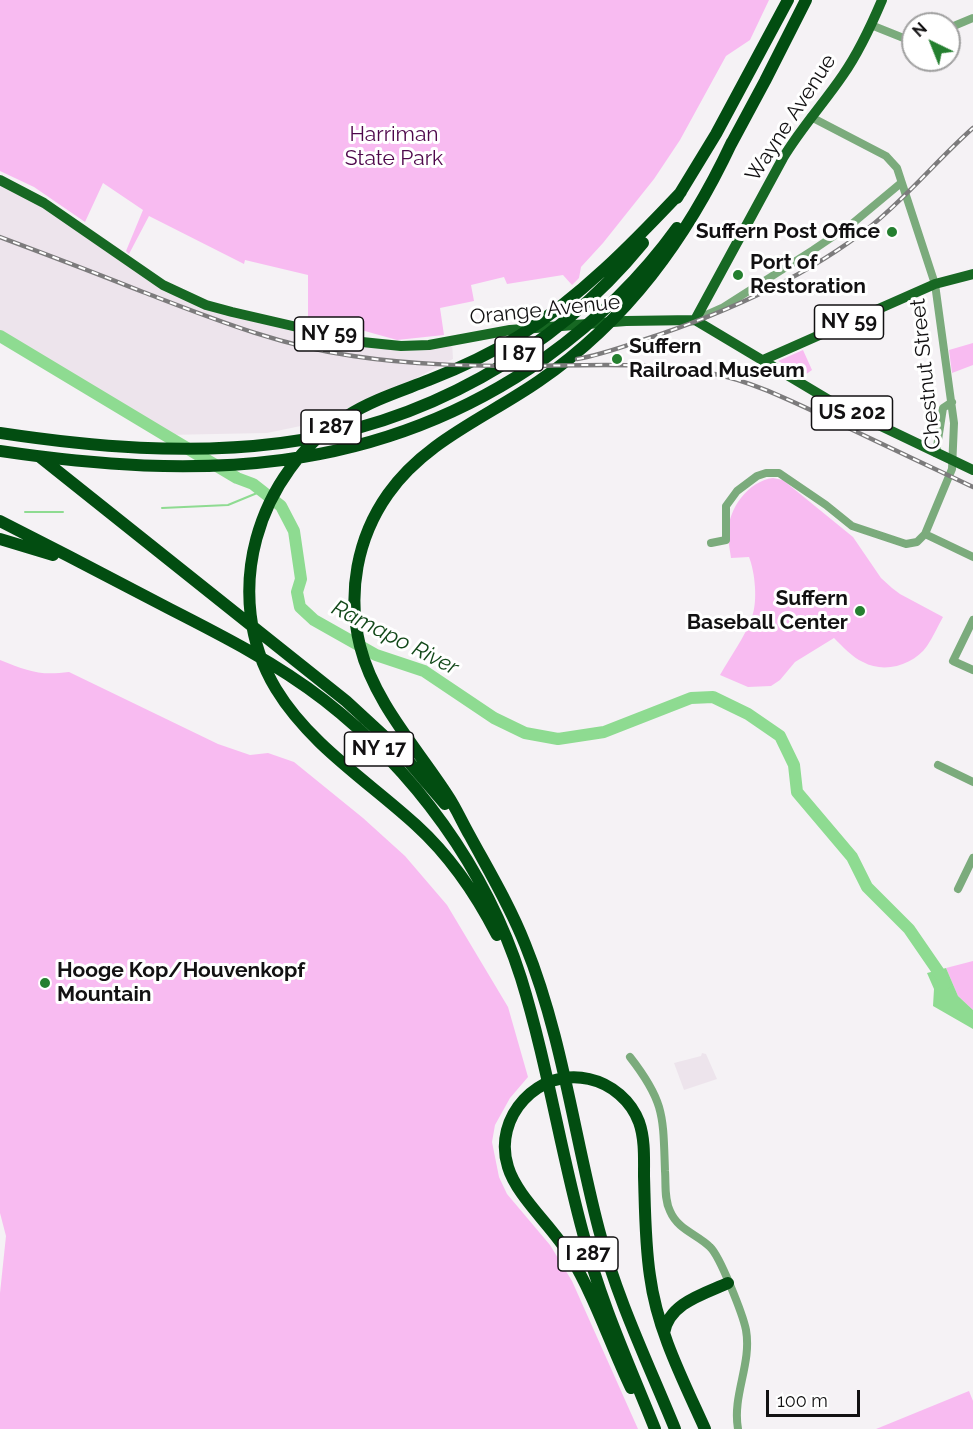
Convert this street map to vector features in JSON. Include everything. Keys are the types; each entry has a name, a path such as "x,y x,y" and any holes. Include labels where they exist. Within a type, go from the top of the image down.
{"highway":[{"name":"I 87","path":"0,433 130,448 246,447 332,434 382,420 429,403 473,382 513,358 554,329 599,291 632,256 681,192 716,134 788,0"},
{"name":"I 87","path":"0,451 103,463 165,467 251,464 310,457 370,443 420,426 467,405 551,353 592,320 629,285 659,251 688,213 732,142 806,0"},
{"name":"I 287","path":"676,1429 626,1314 604,1250 555,1037 535,971 512,914 450,799 376,687 360,644 354,609 355,586 364,540 378,509 406,470 426,452 537,383 568,360 606,326 646,282 694,217 732,142"},
{"name":"I 287","path":"654,1429 607,1310 589,1256 528,1001 491,923 453,864 417,825 308,730 289,708 274,685 255,636 250,600 250,570 255,540 272,494 292,464 319,437 347,416 490,353 537,324 616,260 681,192"},
{"name":"NY 17","path":"0,426 363,716 413,766 468,833"},
{"name":"NY 17","path":"0,521 236,643 287,673 337,710 387,757 433,810 472,868 503,929 528,1001"},
{"path":"0,540 50,554 131,589"},
{"path":"654,1429 624,1374 571,1257 511,1176 505,1158 507,1127 513,1113 527,1095 552,1080 581,1077 606,1085 627,1102 638,1119 641,1131 651,1288 664,1334 705,1429"},
{"path":"651,1288 663,1303 672,1304 684,1303 728,1283"},
{"path":"664,1334 669,1319 684,1303"}],"main road":[{"name":"Wayne Avenue","path":"695,320 783,158 845,72 871,26 882,0"},
{"name":"Orange Avenue","path":"0,180 44,204 163,285 206,305 384,345 429,345 510,330 626,321 695,320"},
{"name":"NY 59","path":"763,360 935,284 973,274"},
{"name":"US 202","path":"695,320 839,406 973,470"}],"street":[{"path":"871,26 901,37"},
{"name":"Chestnut Street","path":"811,117 886,156 897,168 935,284 952,402 954,445 952,469 925,534"},
{"path":"695,320 722,308 813,250 853,223 901,183"},
{"path":"941,455 943,408 952,402"},
{"path":"711,543 726,540 726,506 737,491 757,476 778,473 826,505 852,526 906,544 917,542 925,534 973,557"},
{"path":"973,620 954,661 973,670"},
{"path":"938,765 973,782"},
{"path":"958,889 973,858"},
{"path":"630,1057 652,1087 661,1110 669,1210 681,1227 699,1238 715,1252 742,1316 747,1337 747,1357 737,1405 738,1429"}],"shaded area":[{"path":"0,180 182,295 362,342 452,341 453,359 395,389 320,422 267,433 165,435 0,336"},
{"path":"946,968 958,996 973,1010 973,1029 933,1006 934,989 927,973"},
{"path":"702,1053 706,1054 717,1079 684,1090 674,1063 701,1056"}],"green space":[{"name":"Harriman State Park","path":"0,0 769,0 750,40 726,56 680,140 654,179 581,267 579,278 572,285 563,275 507,284 504,277 471,285 474,301 440,308 444,335 397,340 347,326 345,330 308,322 308,275 245,260 244,264 149,216 129,254 126,251 143,210 103,183 85,222 34,187 0,171"},
{"path":"973,343 973,365 952,373 949,350"},
{"path":"803,350 812,370 805,375 778,361"},
{"path":"773,478 783,480 853,537 881,578 892,588 943,617 921,653 907,663 898,666 871,666 848,652 834,638 795,662 780,680 771,686 748,687 720,675 745,632 755,603 754,578 749,557 731,558 729,525 736,506 748,490 755,484"},
{"path":"0,660 34,672 69,672 218,744 250,755 268,753 294,762 363,818 405,856 447,905 508,1007 528,1077 510,1098 495,1125 492,1142 499,1177 507,1194 550,1245 572,1281 638,1429 0,1429 0,1293 6,1236 0,1213"},
{"path":"973,961 973,1010 958,996 946,968"},
{"path":"969,1391 973,1401 973,1429 876,1429"}],"waterway":[{"name":"Ramapo River","path":"0,336 237,478 253,484 281,506 294,531 301,579 297,592 300,607 314,620 376,655 424,671 494,718 525,733 558,739 604,732 691,698 713,697 748,714 780,736 794,765 797,792 852,857 867,887 909,929 942,977 944,984"},
{"path":"162,508 228,505 262,491"},
{"path":"25,512 63,512"}],"railway":[{"path":"577,359 619,348 703,319 762,293 819,262 846,245 885,214 973,128"},
{"path":"0,237 220,321 272,338 326,351 420,363 487,366 666,367 726,377 756,386 786,399 973,487"}],"place":[{"name":"Suffern Post Office","path":"892,232"},
{"name":"Port of Restoration","path":"738,275"},
{"name":"Suffern Railroad Museum","path":"617,359"},
{"name":"Suffern Baseball Center","path":"860,611"},
{"name":"Hooge Kop/Houvenkopf Mountain","path":"45,983"}]}
